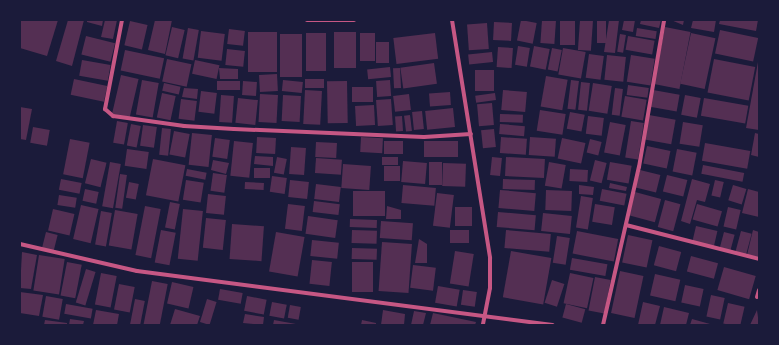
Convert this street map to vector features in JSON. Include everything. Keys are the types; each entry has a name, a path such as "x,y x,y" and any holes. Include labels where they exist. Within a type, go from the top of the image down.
{"street":[{"path":"122,20 105,109 113,116 184,126 234,129 424,137 472,134"},
{"path":"307,20 354,20"},
{"path":"452,20 472,134 490,258 486,315 483,325"},
{"path":"603,325 626,225 664,20"},
{"path":"626,225 759,260"},
{"path":"20,244 137,271 486,315 552,325"},
{"path":"757,297 759,290"}],"building":[{"path":"20,20 58,20 47,56 20,48"},
{"path":"68,20 84,20 72,66 56,61"},
{"path":"87,20 103,20 102,26 87,22"},
{"path":"105,20 117,20 113,39 101,37"},
{"path":"155,20 172,20 165,54 148,50"},
{"path":"521,20 537,23 533,44 517,41"},
{"path":"542,20 556,21 554,44 540,43"},
{"path":"560,20 575,20 575,45 560,45"},
{"path":"580,20 593,21 591,51 578,50"},
{"path":"597,20 606,20 606,43 597,43"},
{"path":"609,20 619,20 615,53 604,52"},
{"path":"624,20 635,20 633,32 622,30"},
{"path":"641,20 661,20 659,28 640,24"},
{"path":"671,20 684,20 683,25"},
{"path":"693,20 716,20 714,32 691,28"},
{"path":"720,20 758,20 756,31 719,24"},
{"path":"130,21 148,25 142,49 124,45"},
{"path":"494,22 512,23 511,41 493,40"},
{"path":"487,23 489,49 469,50 467,24"},
{"path":"172,27 185,30 178,58 165,55"},
{"path":"665,27 691,32 679,89 654,84"},
{"path":"188,28 199,30 193,60 183,59"},
{"path":"637,28 657,31 656,39 636,36"},
{"path":"229,29 245,31 243,46 227,44"},
{"path":"720,30 758,38 753,62 715,53"},
{"path":"201,31 225,34 222,61 198,58"},
{"path":"248,32 277,32 277,72 248,72"},
{"path":"334,32 356,32 356,68 334,68"},
{"path":"306,33 326,33 326,71 306,71"},
{"path":"360,33 375,33 375,61 360,61"},
{"path":"435,33 438,59 396,64 393,38"},
{"path":"691,33 715,38 705,89 680,84"},
{"path":"280,34 302,34 302,77 280,77"},
{"path":"620,34 626,35 623,53 617,52"},
{"path":"86,36 115,43 111,62 81,54"},
{"path":"628,36 655,41 652,54 626,50"},
{"path":"376,42 389,42 389,63 376,63"},
{"path":"518,46 530,48 527,67 515,65"},
{"path":"534,46 550,49 546,70 530,67"},
{"path":"498,47 513,48 512,68 497,67"},
{"path":"552,48 562,50 558,72 548,70"},
{"path":"563,48 586,52 581,79 558,75"},
{"path":"227,49 245,51 243,67 225,65"},
{"path":"125,50 164,58 160,79 121,71"},
{"path":"492,52 493,62 469,64 468,55"},
{"path":"589,54 604,56 601,80 586,78"},
{"path":"607,55 626,57 623,82 604,80"},
{"path":"631,55 655,59 650,85 627,82"},
{"path":"167,59 191,64 187,87 162,81"},
{"path":"714,59 755,67 749,100 708,92"},
{"path":"82,60 111,65 108,81 79,76"},
{"path":"195,60 219,65 217,79 192,74"},
{"path":"759,62 759,130 746,128"},
{"path":"434,63 437,84 403,89 400,68"},
{"path":"390,67 391,77 368,79 367,69"},
{"path":"219,68 238,69 238,79 220,79"},
{"path":"393,68 400,68 401,88 394,88"},
{"path":"475,70 494,70 494,91 475,91"},
{"path":"277,74 278,91 260,92 259,75"},
{"path":"121,75 139,79 130,118 112,114"},
{"path":"546,76 568,80 562,110 541,107"},
{"path":"74,79 107,86 104,102 71,95"},
{"path":"305,79 324,79 324,88 305,88"},
{"path":"142,80 159,83 153,117 136,114"},
{"path":"283,80 303,82 302,93 282,91"},
{"path":"390,80 391,96 377,97 376,81"},
{"path":"571,80 579,81 575,110 567,109"},
{"path":"217,81 240,81 240,90 217,90"},
{"path":"243,81 257,82 256,96 242,95"},
{"path":"327,81 347,81 348,123 328,123"},
{"path":"581,82 590,83 587,111 578,110"},
{"path":"164,83 181,87 179,95 162,91"},
{"path":"593,83 612,86 607,114 589,111"},
{"path":"628,85 649,88 647,98 627,95"},
{"path":"352,87 373,87 373,102 352,102"},
{"path":"184,88 198,89 197,99 182,97"},
{"path":"615,88 623,89 620,116 612,115"},
{"path":"305,90 322,91 320,125 303,124"},
{"path":"503,90 527,92 525,112 501,110"},
{"path":"653,90 680,95 677,111 650,107"},
{"path":"201,91 217,93 214,114 198,112"},
{"path":"450,92 451,105 430,106 429,93"},
{"path":"162,93 176,96 170,120 157,117"},
{"path":"495,93 496,100 476,103 475,96"},
{"path":"260,94 278,95 277,123 259,122"},
{"path":"409,94 411,110 395,112 393,96"},
{"path":"221,95 234,96 232,123 219,122"},
{"path":"283,95 301,96 300,122 282,121"},
{"path":"685,95 701,98 697,118 681,115"},
{"path":"625,96 647,100 643,121 621,117"},
{"path":"238,98 258,100 255,125 235,123"},
{"path":"704,98 748,106 745,124 701,116"},
{"path":"181,99 197,101 194,121 179,119"},
{"path":"391,99 393,125 378,126 376,100"},
{"path":"492,103 494,125 479,126 477,104"},
{"path":"374,105 375,125 356,126 355,106"},
{"path":"20,107 32,109 26,140 20,139"},
{"path":"453,108 455,127 427,130 425,111"},
{"path":"540,110 566,114 562,135 537,131"},
{"path":"422,111 424,129 414,130 412,112"},
{"path":"570,112 585,115 581,132 567,129"},
{"path":"500,114 523,115 523,123 500,122"},
{"path":"410,115 412,131 406,132 404,116"},
{"path":"649,115 676,120 671,144 645,140"},
{"path":"395,116 402,116 403,131 396,131"},
{"path":"588,116 604,118 602,136 586,134"},
{"path":"117,121 128,123 124,145 113,143"},
{"path":"631,121 644,123 638,160 625,158"},
{"path":"610,122 626,125 620,155 604,152"},
{"path":"683,122 703,125 699,147 680,144"},
{"path":"131,124 141,126 137,148 127,146"},
{"path":"500,124 525,126 524,136 499,134"},
{"path":"143,125 157,127 154,148 140,146"},
{"path":"33,127 50,130 47,146 30,143"},
{"path":"162,128 171,129 168,156 159,155"},
{"path":"494,129 496,147 483,148 481,130"},
{"path":"174,131 190,134 185,158 169,155"},
{"path":"192,133 212,135 209,167 189,165"},
{"path":"755,133 759,134 759,157 751,155"},
{"path":"257,137 276,138 275,154 256,153"},
{"path":"361,137 383,138 382,153 360,152"},
{"path":"501,137 527,139 526,155 500,153"},
{"path":"530,137 556,139 555,157 529,155"},
{"path":"215,138 230,140 227,159 212,157"},
{"path":"562,138 585,143 581,164 558,159"},
{"path":"70,139 90,143 83,178 63,174"},
{"path":"590,139 602,142 598,155 587,153"},
{"path":"234,141 253,143 249,178 230,176"},
{"path":"384,141 403,141 403,154 384,154"},
{"path":"424,141 458,141 458,157 424,157"},
{"path":"316,142 337,143 336,158 315,157"},
{"path":"705,143 750,151 747,169 702,161"},
{"path":"647,146 670,151 667,169 643,164"},
{"path":"291,147 306,148 304,175 289,174"},
{"path":"127,149 149,152 146,169 125,166"},
{"path":"677,149 697,153 692,175 673,172"},
{"path":"255,156 273,157 273,166 254,164"},
{"path":"277,157 287,159 284,175 274,173"},
{"path":"382,157 398,157 398,165 382,165"},
{"path":"492,157 502,158 500,176 490,175"},
{"path":"506,157 545,159 544,178 505,176"},
{"path":"316,158 342,160 341,175 315,173"},
{"path":"91,159 107,163 100,187 85,183"},
{"path":"153,159 185,165 178,202 146,195"},
{"path":"213,160 229,163 226,174 211,170"},
{"path":"595,160 607,163 602,183 590,180"},
{"path":"403,161 427,163 425,184 401,182"},
{"path":"110,162 121,164 113,208 102,206"},
{"path":"429,162 442,162 442,185 429,185"},
{"path":"549,162 566,165 562,189 545,186"},
{"path":"610,162 632,166 629,184 607,180"},
{"path":"443,163 466,164 465,187 442,186"},
{"path":"343,164 371,166 369,190 341,188"},
{"path":"703,165 744,173 743,182 701,174"},
{"path":"384,166 400,166 400,181 384,181"},
{"path":"254,168 270,168 270,178 254,178"},
{"path":"187,169 207,173 205,180 186,176"},
{"path":"570,169 588,170 587,182 569,181"},
{"path":"640,170 660,175 656,193 636,187"},
{"path":"213,173 227,175 224,193 210,191"},
{"path":"120,174 127,175 122,209 115,208"},
{"path":"667,175 687,180 683,197 663,191"},
{"path":"272,176 287,178 285,194 270,192"},
{"path":"61,179 82,183 80,194 59,190"},
{"path":"503,179 535,180 535,190 503,189"},
{"path":"692,179 710,184 705,202 697,200 690,224 681,221"},
{"path":"186,180 204,183 201,203 183,200"},
{"path":"290,180 309,182 307,199 288,197"},
{"path":"715,180 724,182 720,198 711,196"},
{"path":"129,182 139,184 136,200 126,198"},
{"path":"245,182 264,183 264,190 245,189"},
{"path":"610,183 627,187 626,191 609,188"},
{"path":"316,184 341,187 339,202 314,199"},
{"path":"403,185 436,188 434,206 401,203"},
{"path":"579,185 594,187 593,195 579,194"},
{"path":"733,185 746,189 742,204 728,200"},
{"path":"85,189 99,192 96,204 83,201"},
{"path":"602,189 627,194 624,206 600,201"},
{"path":"748,189 759,192 759,217 742,213"},
{"path":"500,190 536,193 534,211 498,208"},
{"path":"546,190 572,191 571,211 545,210"},
{"path":"353,191 385,191 385,216 353,216"},
{"path":"635,192 661,199 655,222 629,215"},
{"path":"437,193 454,195 450,228 433,226"},
{"path":"208,194 226,196 224,215 206,213"},
{"path":"59,195 77,198 75,208 57,205"},
{"path":"581,196 593,198 588,229 576,228"},
{"path":"665,200 680,204 673,231 658,227"},
{"path":"314,201 340,204 338,215 313,212"},
{"path":"170,202 180,204 175,229 165,228"},
{"path":"288,204 305,206 302,231 285,229"},
{"path":"595,204 615,207 612,225 592,222"},
{"path":"697,204 722,211 718,227 693,219"},
{"path":"81,205 99,209 91,243 73,239"},
{"path":"145,206 161,209 151,258 135,255"},
{"path":"387,206 401,210 401,219 386,219"},
{"path":"455,207 472,207 472,226 455,226"},
{"path":"728,207 741,210 736,229 724,226"},
{"path":"53,209 74,214 69,235 48,230"},
{"path":"183,209 203,211 198,261 178,259"},
{"path":"115,210 138,214 131,249 109,245"},
{"path":"101,211 112,213 106,246 95,244"},
{"path":"498,212 536,215 535,230 497,227"},
{"path":"543,213 572,216 570,234 541,231"},
{"path":"308,216 338,220 335,238 305,234"},
{"path":"206,218 226,220 223,250 203,248"},
{"path":"350,219 377,220 377,228 350,227"},
{"path":"381,221 413,223 412,240 380,238"},
{"path":"232,224 264,226 261,261 230,259"},
{"path":"696,226 717,231 714,247 692,242"},
{"path":"161,230 176,233 169,265 155,262"},
{"path":"352,230 377,231 377,244 352,243"},
{"path":"450,230 469,230 469,243 450,243"},
{"path":"506,230 551,234 549,252 504,248"},
{"path":"753,230 759,232 759,258 747,255"},
{"path":"577,231 618,239 614,262 573,254"},
{"path":"741,231 752,234 746,254 736,251"},
{"path":"46,232 58,235 54,250 42,248"},
{"path":"276,232 305,237 298,276 269,271"},
{"path":"724,232 735,235 730,250 720,247"},
{"path":"628,235 652,240 647,268 622,262"},
{"path":"557,236 570,238 566,265 553,263"},
{"path":"419,239 427,244 427,263 415,263"},
{"path":"312,240 339,243 337,259 310,256"},
{"path":"382,242 412,244 409,293 379,291"},
{"path":"659,246 681,252 676,271 654,265"},
{"path":"352,248 377,249 377,260 352,259"},
{"path":"455,251 474,254 469,287 450,284"},
{"path":"511,251 551,258 543,304 503,297"},
{"path":"22,252 37,255 31,289 20,288"},
{"path":"39,255 65,259 59,295 33,291"},
{"path":"691,256 718,263 714,279 687,271"},
{"path":"572,258 607,264 605,276 570,270"},
{"path":"312,260 332,262 329,286 309,284"},
{"path":"67,262 82,265 75,298 61,295"},
{"path":"352,262 373,262 373,292 352,292"},
{"path":"413,265 436,268 433,291 410,288"},
{"path":"724,267 756,276 749,299 717,290"},
{"path":"86,269 96,272 85,305 76,302"},
{"path":"620,271 643,276 635,318 611,313"},
{"path":"101,273 117,276 111,307 95,304"},
{"path":"570,273 593,278 587,308 564,303"},
{"path":"655,274 680,280 675,301 650,295"},
{"path":"595,277 611,280 604,313 589,310"},
{"path":"552,280 564,284 557,307 545,303"},
{"path":"152,281 168,284 160,325 143,325"},
{"path":"172,282 193,287 188,308 167,303"},
{"path":"119,284 135,287 130,313 114,310"},
{"path":"685,285 704,289 700,307 681,303"},
{"path":"438,286 460,290 457,307 435,303"},
{"path":"220,289 243,293 241,304 218,300"},
{"path":"463,290 477,292 475,307 461,305"},
{"path":"20,292 43,295 39,316 20,313"},
{"path":"711,295 725,298 720,319 706,317"},
{"path":"46,296 63,299 59,320 42,317"},
{"path":"247,296 267,300 264,315 244,311"},
{"path":"135,299 145,301 140,325 130,325"},
{"path":"207,299 217,302 210,325 200,322"},
{"path":"272,302 287,305 284,319 269,316"},
{"path":"643,302 660,306 655,325 638,325"},
{"path":"728,303 745,307 740,325 723,323"},
{"path":"66,304 93,309 91,319 64,314"},
{"path":"566,304 585,309 582,323 562,318"},
{"path":"290,305 301,307 299,320 288,318"},
{"path":"664,307 689,313 686,325 660,325"},
{"path":"175,309 200,316 197,325 170,325"},
{"path":"96,310 119,314 117,325 93,325"},
{"path":"383,310 405,314 404,325 381,325"},
{"path":"757,310 759,325 750,325"},
{"path":"414,311 426,313 423,325 411,325"},
{"path":"433,313 476,322 475,325 430,325"},
{"path":"245,314 264,317 263,325 243,323"},
{"path":"70,319 84,321 83,325 69,325"},
{"path":"692,319 710,324 690,325"},
{"path":"45,320 67,323 67,325 44,325"},
{"path":"274,320 296,324 296,325 273,325"},
{"path":"362,320 376,323 376,325 361,325"}]}
